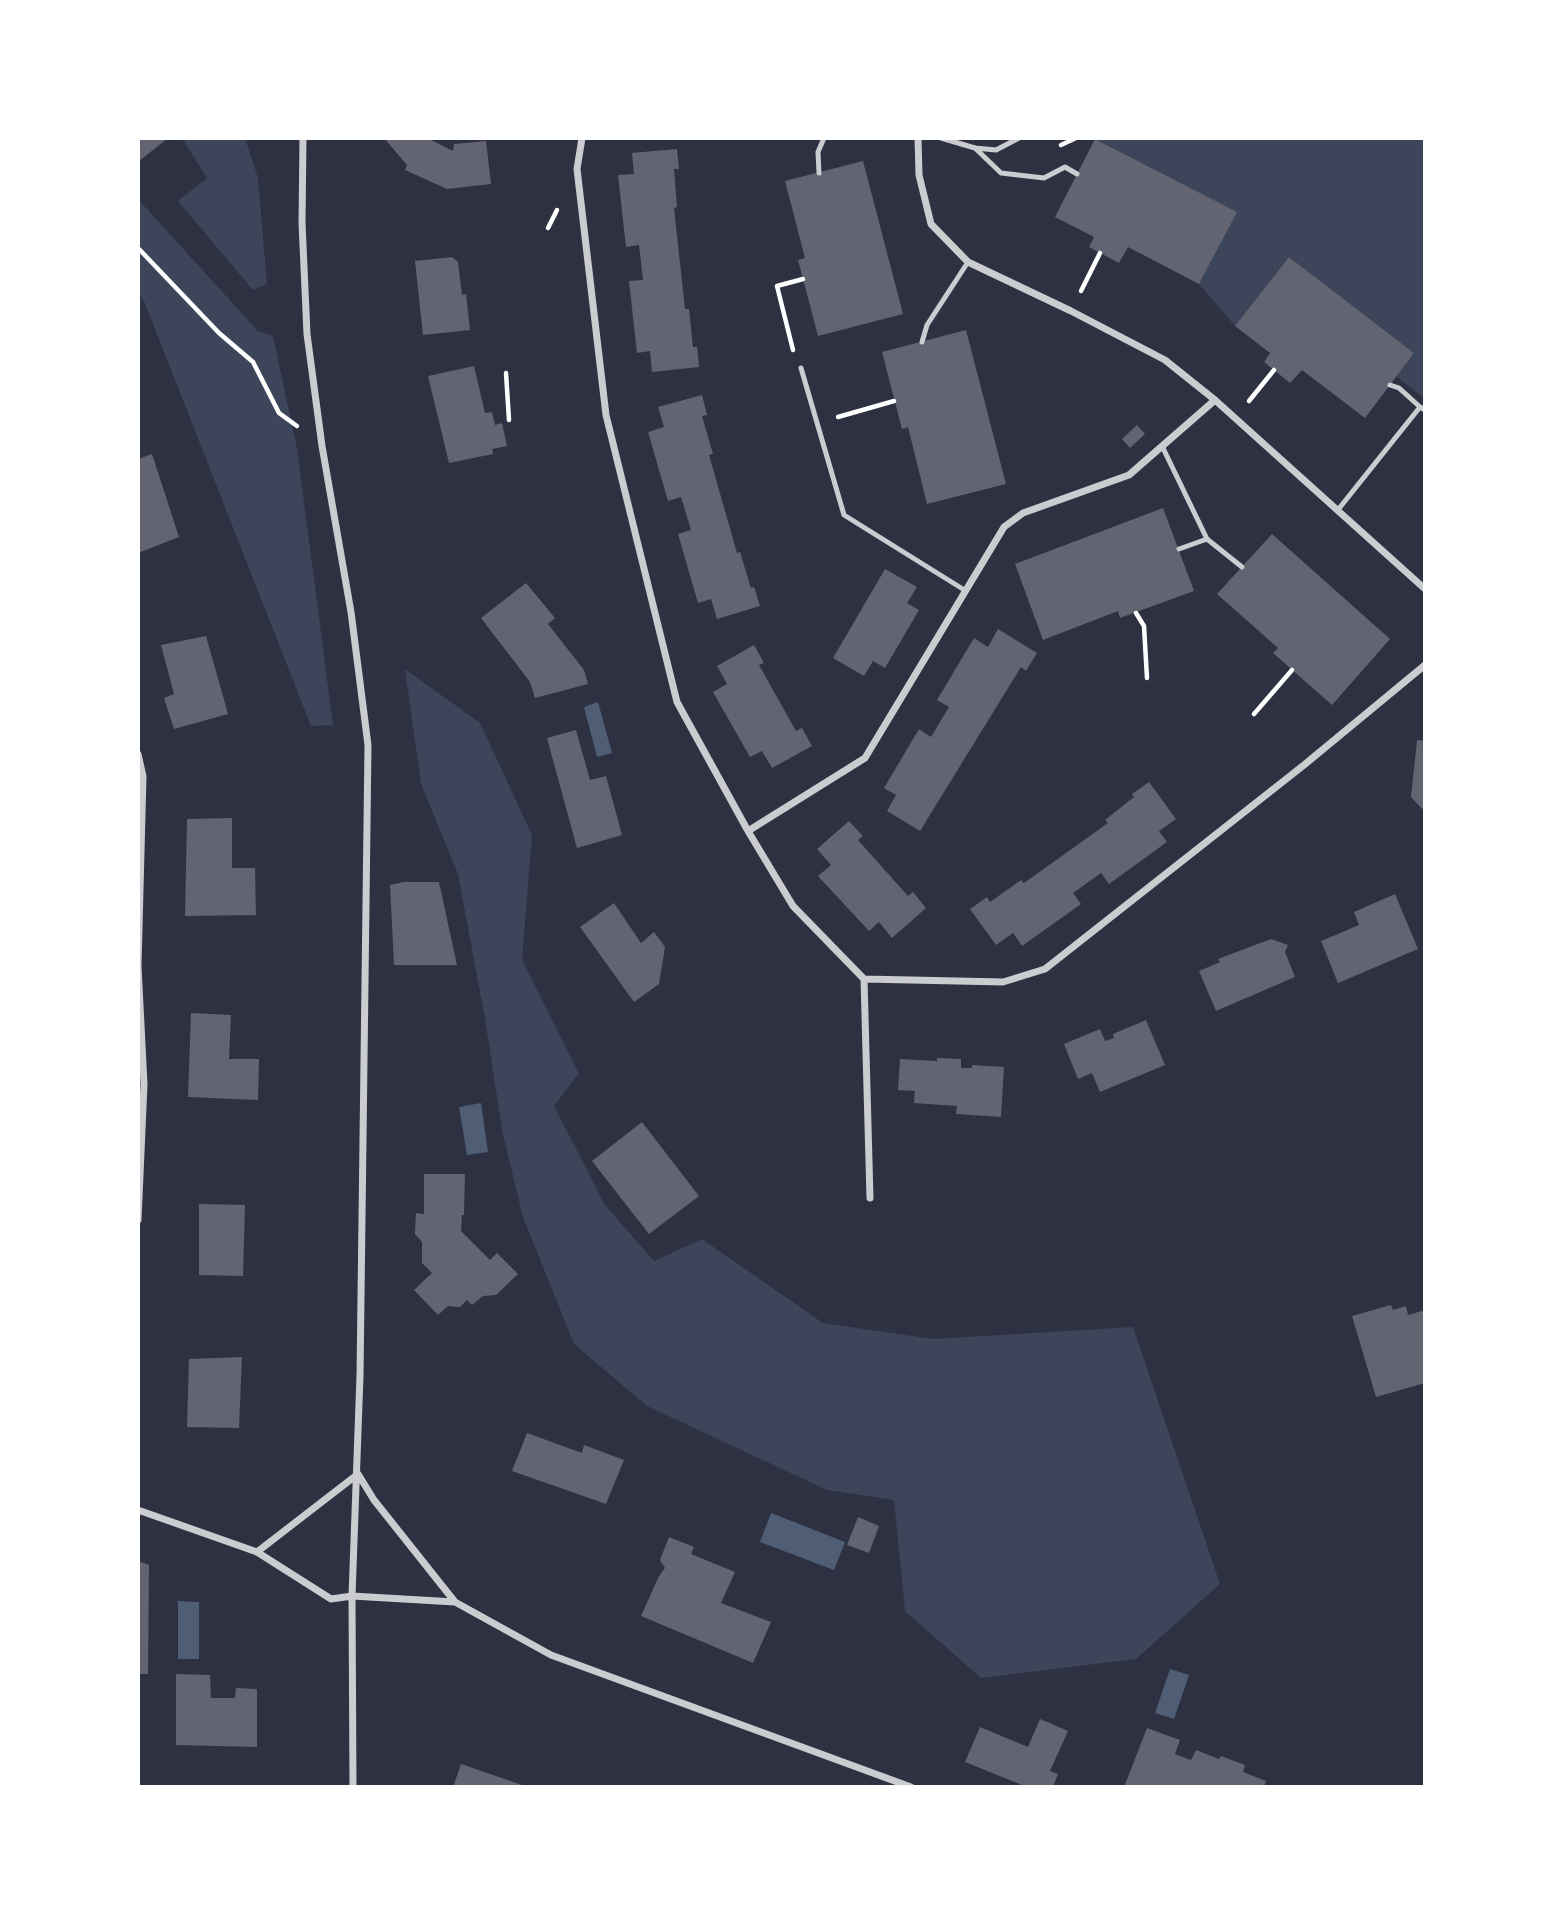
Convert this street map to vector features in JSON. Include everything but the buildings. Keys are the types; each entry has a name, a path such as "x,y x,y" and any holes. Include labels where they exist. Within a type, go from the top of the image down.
{"street":[{"path":"303,138 302,223 307,334 322,446 351,612 368,745 358,1474 352,1596 353,1787"},
{"path":"582,138 577,169 606,415 677,702 793,906 864,979 870,1198"},
{"path":"918,138 919,175 931,223 968,262 1165,360 1216,400 1425,589"},
{"path":"748,831 865,758 1004,527 1023,513 1129,475 1216,400"},
{"path":"864,979 1003,982 1045,969 1304,765 1425,665"},
{"path":"138,754 144,776 138,967 144,1084 138,1220"},
{"path":"257,1552 358,1474"},
{"path":"358,1474 374,1500 455,1602 551,1655 911,1787"},
{"path":"138,1510 257,1552 331,1599 352,1596 455,1602"}],"lane":[{"path":"819,173 818,152 824,138"},
{"path":"941,138 975,148 996,150 1019,138"},
{"path":"975,148 1001,173 1044,178 1065,167 1076,174"},
{"path":"922,342 927,325 968,262"},
{"path":"801,368 844,515 966,591"},
{"path":"1337,511 1422,409 1399,388 1390,385"},
{"path":"1162,446 1207,538 1241,567"},
{"path":"1179,549 1207,538"}],"path":[{"path":"548,228 556,214"},
{"path":"138,248 219,333 253,362 279,412 322,446"},
{"path":"1071,311 1100,253"},
{"path":"801,368 795,360 777,286 803,279"},
{"path":"1236,419 1274,370"},
{"path":"506,373 509,420"},
{"path":"817,423 894,401"},
{"path":"1136,613 1144,626 1147,678"},
{"path":"1254,714 1292,670"}],"shaded area":[{"path":"182,138 245,138 258,178 267,284 253,290 178,201 207,178"},
{"path":"1425,138 1425,399 1396,376 1414,353 1289,257 1235,326 1199,284 1236,212 1095,139"},
{"path":"138,199 258,331 273,336 297,448 333,725 311,726 144,301 138,292"},
{"path":"405,669 480,723 532,835 522,960 579,1073 554,1106 605,1205 654,1261 702,1239 823,1323 933,1339 1133,1327 1220,1584 1136,1659 981,1678 905,1611 894,1500 827,1490 647,1406 574,1344 523,1217 503,1135 458,874 421,784"},
{"path":"598,702 612,753 597,757 584,707"},
{"path":"481,1103 488,1152 467,1155 459,1107"},
{"path":"771,1513 845,1542 834,1570 760,1542"},
{"path":"178,1601 199,1602 199,1659 178,1659"},
{"path":"1170,1669 1189,1675 1174,1719 1155,1713"}]}
